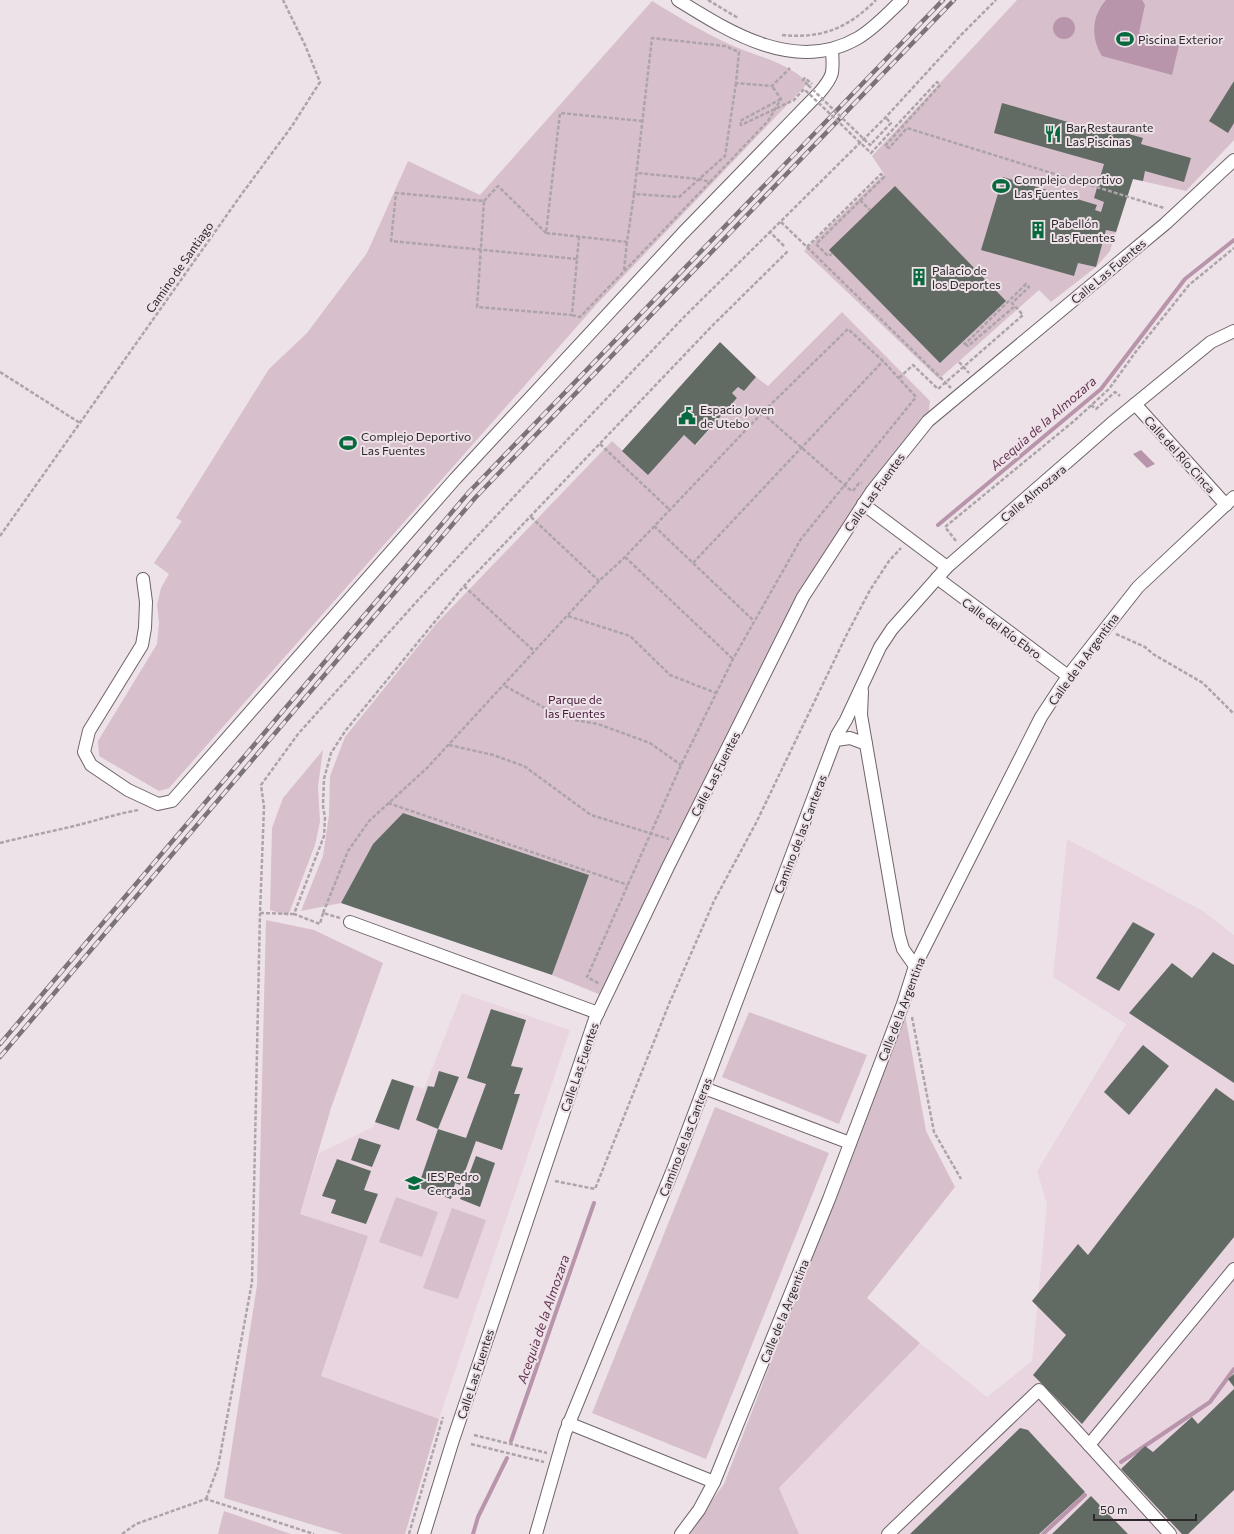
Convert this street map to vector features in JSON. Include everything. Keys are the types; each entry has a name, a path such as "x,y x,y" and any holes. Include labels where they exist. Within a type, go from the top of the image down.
{"street":[{"path":"678,0 719,25 754,42 786,51 814,52 832,49 858,38 882,20 902,0"},
{"path":"143,579 146,602 145,628 142,645 89,732 84,752 91,765 128,790 158,804 172,801 456,479 683,233 820,92 831,78 834,71 832,49"},
{"name":"Calle Las Fuentes","path":"424,1534 453,1440 598,1013 803,597 863,504 928,421 1177,212 1234,160"},
{"name":"Calle Almozara","path":"862,683 874,658 892,629 947,567 1135,404 1211,342 1234,331"},
{"name":"Calle del Río Cinca","path":"1135,404 1230,501"},
{"name":"Calle de la Argentina","path":"681,1534 703,1505 714,1482 792,1295 903,1004 915,966 1041,717 1068,676 1138,587 1230,501"},
{"path":"863,504 947,567"},
{"name":"Calle del Río Ebro","path":"937,578 1068,676"},
{"path":"862,683 861,709 863,729 899,935 903,949 915,966"},
{"name":"Camino de las Canteras","path":"536,1534 568,1423 671,1174 836,740 862,683"},
{"path":"842,726 852,724 863,729"},
{"path":"836,740 850,738 866,744"},
{"path":"350,922 598,1013"},
{"path":"704,1088 850,1144"},
{"path":"1089,1445 1234,1269"},
{"path":"888,1534 1039,1390 1170,1534"},
{"path":"568,1423 714,1482"}],"path":[{"name":"Camino de Santiago","path":"0,536 241,194 292,126 320,82 305,45 283,0"},
{"path":"708,0 741,20"},
{"path":"775,34 809,36 826,33 844,26 863,14 876,0"},
{"path":"206,1499 218,1467 252,1282 260,913 264,807 261,785 298,734 551,457 686,316 885,118 962,34 996,0"},
{"path":"624,270 627,242 637,173 652,38 725,46 739,52 725,156 679,197 634,194"},
{"path":"736,83 772,86 790,68"},
{"path":"812,83 805,78 803,80 870,145 891,123 885,118"},
{"path":"781,99 740,121 741,125 794,100 804,89 871,153 937,82 940,85 884,146 889,148 907,128 1177,212"},
{"path":"772,86 781,99"},
{"path":"627,242 546,233 498,186 484,201 477,307 572,315 580,317 768,121 781,99"},
{"path":"546,233 560,113 642,121"},
{"path":"637,173 699,179 710,182"},
{"path":"807,247 881,174 884,177 816,244 828,256 832,254"},
{"path":"484,201 396,193 391,241 481,248 577,259"},
{"path":"860,200 870,210"},
{"path":"781,222 951,388"},
{"path":"770,232 784,246"},
{"path":"572,315 579,237"},
{"path":"956,541 945,527 1109,389 1137,350 1189,285 1234,248"},
{"path":"294,914 324,836 324,779 331,753 346,730 464,586 712,326 788,251"},
{"path":"899,378 913,365 938,389 964,368 1023,315 1015,306 1012,304 1030,287 1026,284 964,343 968,346 1015,306"},
{"path":"260,913 294,914 320,924 348,851 369,821 427,768 505,686 534,651 599,581 625,557 762,413 848,329 883,361 916,397 801,539 733,659 716,693 595,957"},
{"path":"693,563 883,361"},
{"path":"958,362 969,374"},
{"path":"0,372 80,423"},
{"path":"1091,405 1096,409 1115,392 1120,396"},
{"path":"762,413 853,491 859,484 865,486"},
{"path":"600,444 670,510"},
{"path":"531,517 599,581"},
{"path":"654,526 754,621"},
{"path":"555,1181 595,1189 669,1004 714,901 756,823 849,629 870,590 889,561 902,546"},
{"path":"625,557 733,659"},
{"path":"464,586 534,651"},
{"path":"568,616 630,636 670,675 716,693"},
{"path":"1106,628 1144,647 1152,654 1203,683 1234,714"},
{"path":"505,686 543,707 575,720 598,724 650,743 682,765"},
{"path":"449,745 493,754 524,766 591,815 681,842"},
{"path":"0,843 40,832 81,824 115,814 140,810 153,802"},
{"path":"388,803 628,885"},
{"path":"323,913 350,922"},
{"path":"912,1014 934,1132 961,1179"},
{"path":"409,1534 444,1417"},
{"path":"471,1444 547,1463 549,1453 474,1435"},
{"path":"122,1534 136,1524 206,1499 314,1534"}],"shaded area":[{"name":"Piscina Exterior","path":"1106,0 1142,0 1145,5 1139,33 1179,45 1172,75 1102,56 1098,49 1094,35 1094,28 1098,13"},
{"path":"1064,17 1072,20 1075,28 1072,36 1064,39 1056,36 1053,28 1056,20"},
{"path":"1141,450 1155,464 1147,468 1133,454"},
{"path":"1067,839 1203,911 1234,935 1234,1534 799,1534 779,1488 920,1343 987,1397 1032,1361 1047,1204 1037,1171 1126,1024 1053,977"},
{"name":"IES Pedro Cerrada","path":"462,993 570,1030 439,1419 321,1376 368,1236 300,1214 319,1153 373,1127 392,1079 424,1089"}],"green space":[{"name":"Complejo deportivo Las Fuentes","path":"1017,0 1234,0 1234,140 1186,191 1133,179 1110,251 1096,267 1051,302 1039,290 939,379 804,251 884,174 872,156"},
{"name":"Complejo Deportivo Las Fuentes","path":"652,1 690,24 719,39 740,49 781,64 808,83 596,305 169,788 159,791 99,756 98,741 157,644 159,622 157,605 161,588 169,574 154,563 182,521 176,518 269,369 307,333 367,253 408,161 480,195"},
{"name":"Parque de las Fuentes","path":"842,312 930,401 928,421 872,491 766,672 606,997 552,975 588,875 403,813 373,844 341,903 301,911 323,856 329,815 330,776 345,737 436,624 612,441 648,474 684,435 696,445 737,398 732,393 738,387 744,391 756,377 768,386"},
{"path":"323,750 318,786 320,822 315,845 288,916 270,910 272,828 283,798"},
{"path":"266,920 314,930 383,963 331,1108 300,1214 368,1236 321,1376 439,1419 405,1534 343,1534 224,1498 257,1285"},
{"path":"749,1012 867,1055 839,1124 722,1077"},
{"path":"905,1014 926,1131 955,1187 867,1298 920,1343 779,1488 799,1534 687,1534 724,1484"},
{"path":"715,1107 829,1153 706,1459 592,1413"},
{"path":"396,1197 438,1212 422,1257 379,1242"},
{"path":"452,1208 486,1220 458,1299 423,1288"},
{"path":"224,1511 291,1534 218,1534"}],"building":[{"path":"1234,81 1234,123 1228,133 1209,121"},
{"path":"1002,103 1113,135 1115,130 1143,138 1141,144 1191,158 1184,182 1145,171 1143,181 1133,179 1116,232 1106,230 1096,267 1078,263 1074,276 981,250 1003,177 1097,205 1095,210 1101,212 1104,202 1094,198 1104,164 994,133"},
{"name":"Palacio de los Deportes","path":"895,186 1006,301 940,363 829,250"},
{"name":"Espacio Joven de Utebo","path":"720,342 756,377 744,391 738,387 732,393 737,398 695,445 684,435 648,475 622,451"},
{"path":"403,813 589,875 552,975 341,903 373,844"},
{"path":"1133,922 1155,934 1119,991 1096,978"},
{"path":"1213,952 1234,965 1234,1083 1129,1013 1172,963 1192,978"},
{"path":"491,1009 526,1020 511,1066 523,1068 514,1094 520,1094 502,1150 476,1141 460,1185 455,1183 451,1199 418,1187 438,1129 466,1138 486,1084 467,1078"},
{"path":"1143,1045 1169,1066 1129,1115 1104,1092"},
{"path":"439,1071 459,1077 438,1129 416,1120 428,1086 434,1087"},
{"path":"392,1079 414,1086 399,1130 375,1122"},
{"path":"1216,1088 1234,1101 1234,1237 1082,1424 1033,1375 1066,1335 1032,1301 1078,1244 1088,1255"},
{"path":"359,1138 381,1145 372,1167 351,1160"},
{"path":"476,1156 495,1163 480,1207 460,1199"},
{"path":"337,1159 371,1171 364,1190 378,1194 366,1224 331,1213 336,1200 322,1196"},
{"path":"1234,1374 1234,1387 1228,1379"},
{"path":"1234,1389 1234,1490 1188,1534 1182,1534 1121,1469 1145,1446 1153,1452 1192,1417 1198,1424"},
{"path":"1020,1428 1028,1430 1085,1492 1039,1534 910,1534"},
{"path":"1091,1496 1128,1534 1052,1534"}],"waterway":[{"name":"Acequia de la Almozara","path":"938,525 1101,389 1185,279 1234,240"},
{"name":"Acequia de la Almozara","path":"511,1441 594,1203"},
{"path":"1121,1462 1210,1402 1234,1369"},
{"name":"Acequia de la Almozara","path":"473,1534 478,1517 507,1458"},
{"path":"1043,1534 1085,1495"}],"railway":[{"path":"0,1044 469,492 943,0"},
{"path":"0,1057 475,498 954,0"}],"place":[{"name":"Piscina Exterior","path":"1125,39"},
{"name":"Bar Restaurante Las Piscinas","path":"1053,134"},
{"name":"Complejo deportivo Las Fuentes","path":"1001,186"},
{"name":"Pabellón Las Fuentes","path":"1038,230"},
{"name":"Palacio de los Deportes","path":"919,277"},
{"name":"Espacio Joven de Utebo","path":"687,416"},
{"name":"Complejo Deportivo Las Fuentes","path":"348,443"},
{"name":"IES Pedro Cerrada","path":"414,1183"}]}
